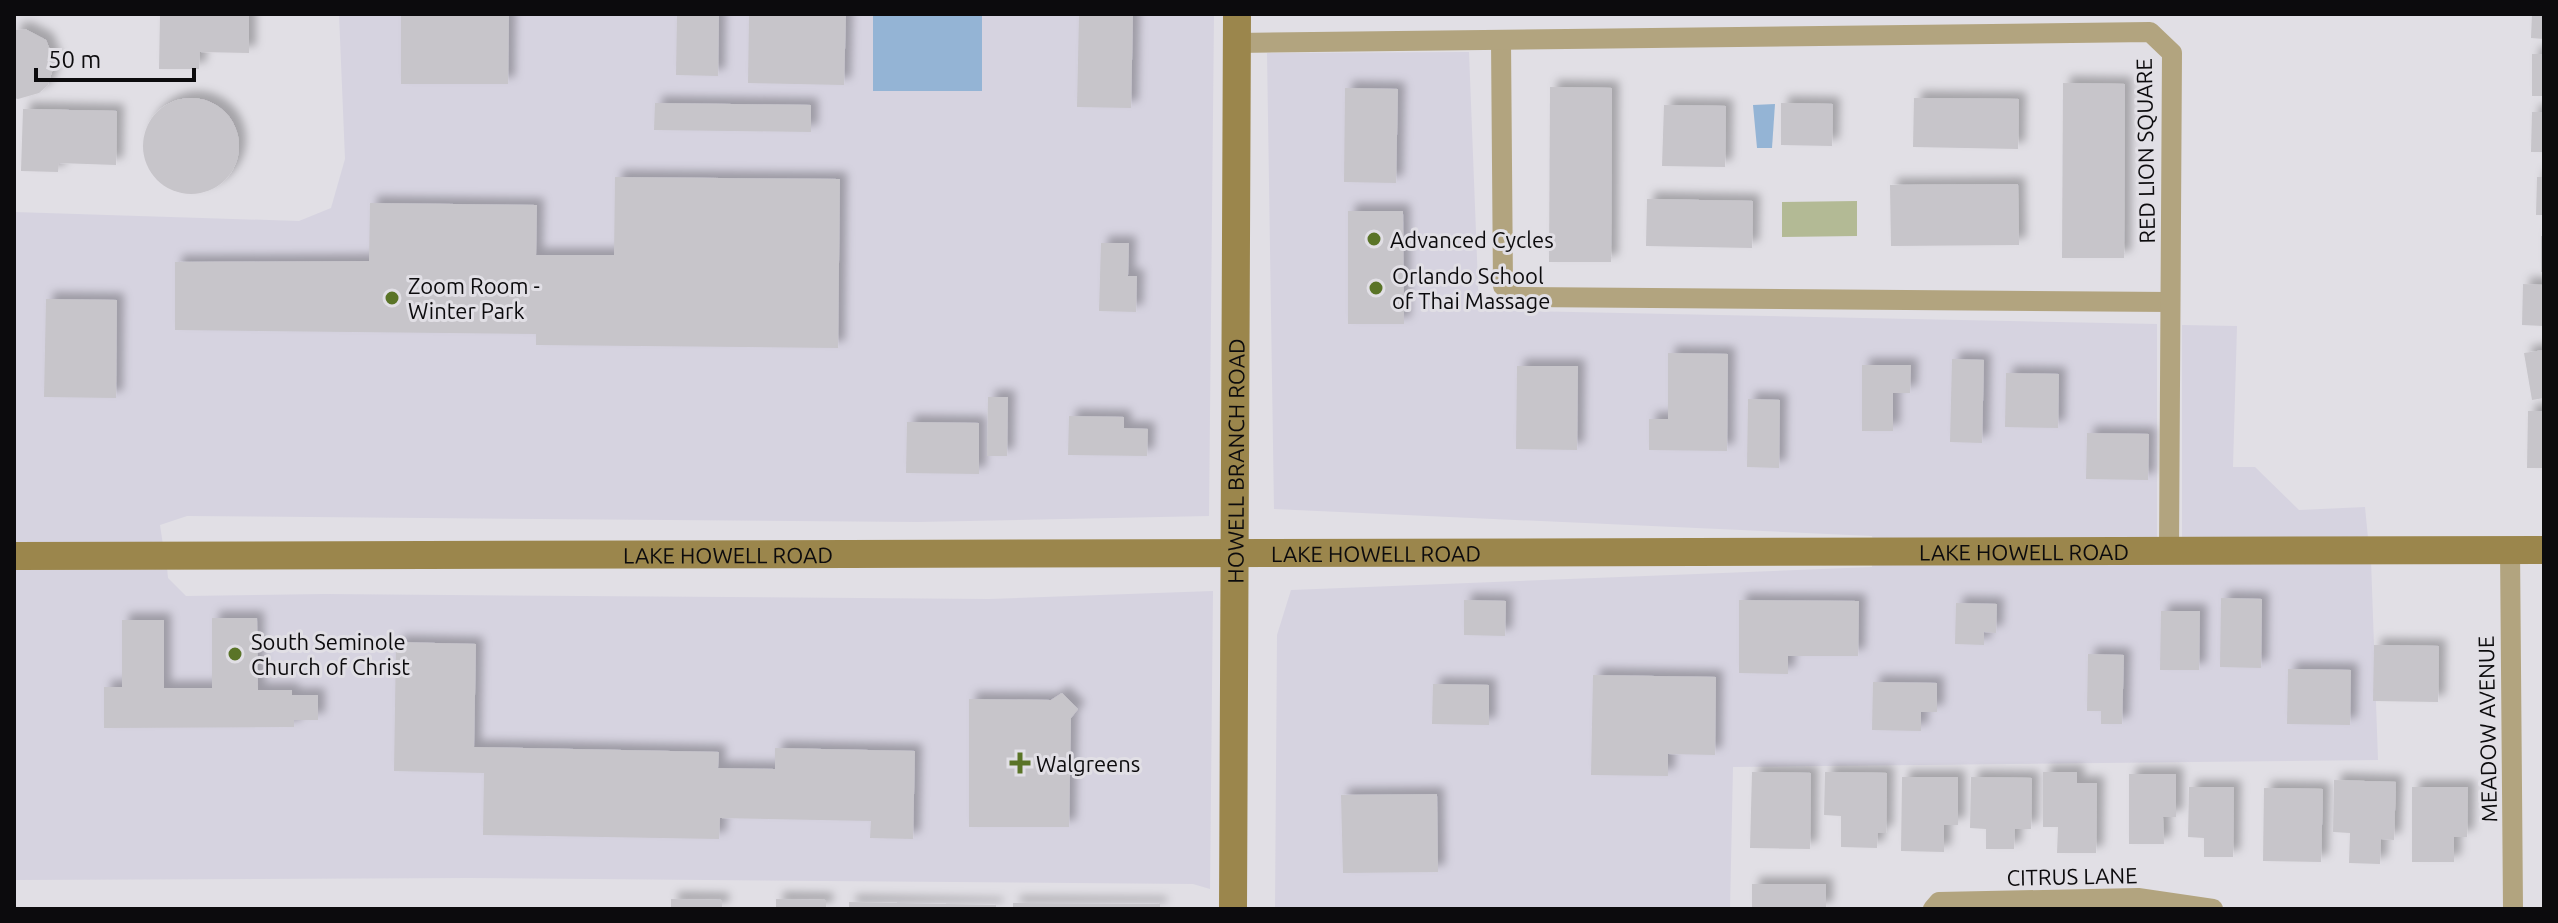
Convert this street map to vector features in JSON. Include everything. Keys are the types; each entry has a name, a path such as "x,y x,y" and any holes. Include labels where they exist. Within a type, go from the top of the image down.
{"street":[{"name":"HOWELL BRANCH ROAD","path":"1233,909 1237,552 1237,14"},
{"name":"RED LION SQUARE","path":"1236,43 2150,32 2172,53 2169,551"},
{"path":"1501,41 1503,286 1518,297 2170,302"},
{"name":"MEADOW AVENUE","path":"2510,548 2513,909"},
{"name":"LAKE HOWELL ROAD","path":"14,556 2544,550"},
{"name":"CITRUS LANE","path":"1933,909 1939,902 2138,898 2213,909"}],"shaded area":[{"path":"339,14 1214,14 1209,516 918,522 187,516 160,525 163,545 14,546 14,212 299,221 331,208 345,159"},
{"path":"1469,52 1479,310 2157,324 2157,540 1873,541 1872,536 1274,509 1267,53"},
{"path":"2182,325 2237,326 2233,467 2255,467 2299,510 2365,507 2368,538 2182,540"},
{"path":"2371,560 2378,760 1733,767 1730,909 1275,909 1277,635 1291,590 1872,567 1872,563"},
{"path":"14,567 167,567 168,578 186,596 325,594 989,599 1213,591 1210,889 1193,884 469,878 14,880"}],"green space":[{"path":"1857,201 1857,236 1782,237 1782,202"}],"water":[{"path":"873,14 982,14 982,91 873,91"},
{"path":"1775,104 1772,148 1757,148 1753,105"}],"building":[{"path":"160,14 249,14 249,53 200,52 199,69 159,69"},
{"path":"401,14 509,14 508,84 401,84"},
{"path":"677,14 719,14 718,76 676,75"},
{"path":"749,14 846,14 844,85 748,83"},
{"path":"1079,14 1133,14 1131,108 1077,107"},
{"path":"2532,14 2544,14 2544,39 2531,38"},
{"path":"25,29 46,40 55,62 48,85 39,93 18,99 14,98 14,30"},
{"path":"2532,54 2544,54 2544,96 2532,96"},
{"path":"2063,83 2125,84 2124,258 2062,258"},
{"path":"1550,87 1612,88 1611,262 1549,262"},
{"path":"1345,88 1398,89 1396,183 1344,182"},
{"path":"191,98 209,102 225,112 235,128 239,146 235,164 225,180 209,190 191,194 173,190 157,180 147,164 143,146 147,128 157,112 173,102"},
{"path":"1914,98 2019,99 2018,149 1913,147"},
{"path":"655,103 811,105 811,132 654,130"},
{"path":"1781,103 1833,104 1832,146 1781,145"},
{"path":"1664,105 1726,106 1725,167 1662,166"},
{"path":"23,109 117,111 116,165 59,163 58,172 21,171"},
{"path":"2532,112 2544,112 2544,152 2531,152"},
{"path":"615,177 840,179 838,348 536,345 536,334 175,330 175,262 369,261 370,203 537,205 536,255 614,255"},
{"path":"2537,177 2544,177 2544,215 2536,215"},
{"path":"2018,184 2019,245 1891,246 1890,185"},
{"path":"1647,199 1753,201 1752,248 1646,246"},
{"path":"1348,211 1403,211 1404,324 1348,324"},
{"path":"2541,236 2544,236 2544,272 2541,272"},
{"path":"1101,243 1129,243 1128,276 1137,276 1136,312 1099,311"},
{"path":"2523,284 2544,285 2544,326 2522,325"},
{"path":"46,299 117,300 116,398 44,397"},
{"path":"2544,350 2544,398 2532,400 2524,353"},
{"path":"1668,353 1728,354 1727,451 1649,450 1649,419 1668,419"},
{"path":"1952,359 1984,360 1982,443 1950,442"},
{"path":"1862,365 1911,365 1910,393 1893,393 1893,431 1862,431"},
{"path":"1517,366 1578,366 1577,450 1516,449"},
{"path":"2006,373 2059,374 2058,428 2005,427"},
{"path":"988,397 1008,397 1007,456 987,456"},
{"path":"1748,399 1780,400 1779,468 1747,467"},
{"path":"2528,411 2544,411 2544,468 2527,468"},
{"path":"1069,416 1124,417 1124,428 1148,429 1147,456 1068,455"},
{"path":"907,422 979,423 979,474 906,473"},
{"path":"2087,433 2149,434 2148,480 2086,479"},
{"path":"2221,598 2262,599 2261,668 2220,667"},
{"path":"1464,600 1506,601 1505,636 1464,635"},
{"path":"1739,600 1859,601 1858,656 1788,656 1788,674 1739,673"},
{"path":"1956,603 1997,604 1996,633 1984,632 1984,645 1955,644"},
{"path":"2161,611 2200,611 2199,670 2160,670"},
{"name":"South Seminole Church of Christ","path":"212,618 257,618 258,690 292,690 292,695 318,695 318,720 294,720 294,727 104,728 104,687 122,687 122,620 164,620 164,688 212,688"},
{"path":"396,642 476,644 474,747 719,752 718,768 775,769 775,748 915,751 913,839 870,838 871,821 720,818 719,839 483,835 484,773 394,771"},
{"path":"2374,645 2439,646 2438,702 2373,701"},
{"path":"2088,654 2124,655 2122,724 2101,724 2101,711 2087,711"},
{"path":"2288,669 2351,670 2350,725 2287,724"},
{"path":"1593,675 1716,677 1715,755 1668,754 1668,776 1591,775"},
{"path":"1873,682 1937,683 1937,712 1921,712 1921,731 1872,730"},
{"path":"1433,684 1489,685 1489,725 1432,724"},
{"name":"Walgreens","path":"1062,693 1078,709 1071,718 1069,827 969,827 969,699 1051,700"},
{"path":"1752,772 1811,773 1810,849 1750,848"},
{"path":"1825,772 1887,773 1886,833 1878,833 1877,848 1841,847 1841,816 1824,815"},
{"path":"2043,772 2077,772 2077,783 2097,783 2096,853 2057,853 2058,827 2043,827"},
{"path":"2129,774 2176,774 2176,817 2163,817 2164,844 2129,844"},
{"path":"1902,777 1958,777 1958,825 1944,825 1944,852 1901,851"},
{"path":"1971,777 2032,778 2031,829 2015,829 2014,849 1986,849 1986,829 1970,828"},
{"path":"2334,780 2396,782 2394,840 2381,839 2380,864 2349,863 2350,833 2333,832"},
{"path":"2189,787 2234,787 2233,857 2204,857 2204,838 2188,837"},
{"path":"2412,787 2468,787 2467,837 2454,837 2454,862 2412,862"},
{"path":"2264,788 2323,789 2321,862 2263,861"},
{"path":"1437,794 1438,872 1343,873 1341,795"},
{"path":"1752,884 1826,884 1826,909 1752,909"},
{"path":"671,899 722,900 722,909 671,909"},
{"path":"776,899 826,900 826,909 776,909"},
{"path":"849,902 996,905 996,909 849,909"},
{"path":"1013,903 1160,904 1160,909 1013,909"}],"place":[{"name":"Advanced Cycles","path":"1374,239"},
{"name":"Orlando School of Thai Massage","path":"1376,288"},
{"name":"Zoom Room - Winter Park","path":"392,298"},
{"name":"South Seminole Church of Christ","path":"235,654"},
{"name":"Walgreens","path":"1020,763"}]}
